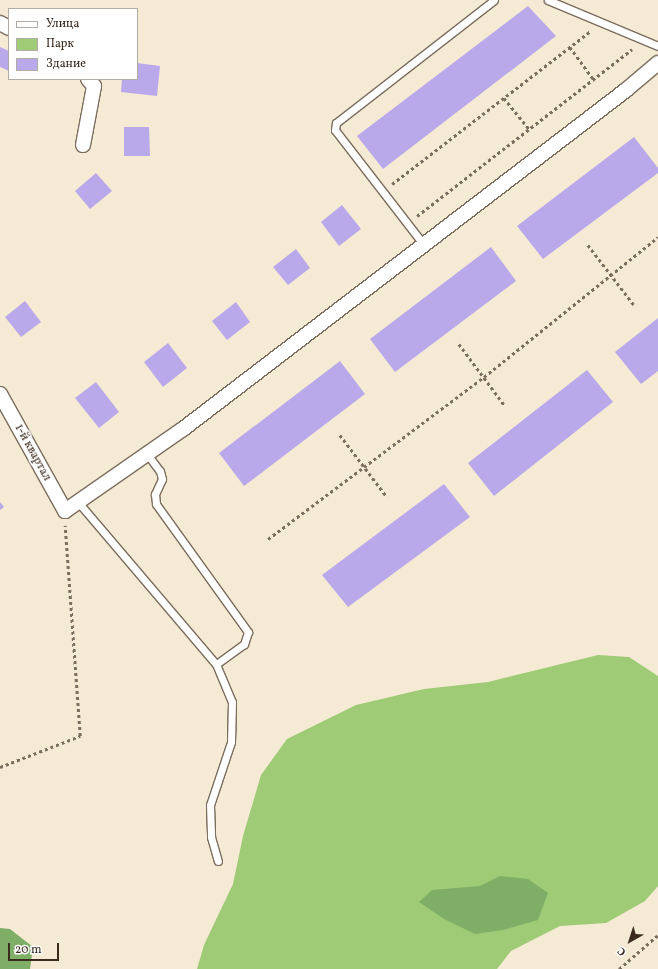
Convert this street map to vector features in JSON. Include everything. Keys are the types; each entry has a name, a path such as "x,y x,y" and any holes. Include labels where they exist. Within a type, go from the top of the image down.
{"street":[{"path":"64,512 147,454 424,245 626,90 658,63"},
{"path":"83,144 94,86 89,80"},
{"name":"1-й квартал","path":"0,394 64,512"}],"lane":[{"path":"424,245 335,130 336,123 494,0"},
{"path":"548,0 658,46"},
{"path":"147,454 160,471 162,479 155,494 156,504 248,632 244,644 216,664"},
{"path":"78,502 216,664 232,702 231,742 210,805 212,837 218,861"}],"path":[{"path":"383,191 602,22"},
{"path":"407,224 644,40"},
{"path":"570,47 593,79"},
{"path":"504,98 529,129"},
{"path":"268,540 484,376 658,236"},
{"path":"588,245 634,305"},
{"path":"459,344 505,406"},
{"path":"340,435 387,497"},
{"path":"0,767 80,736 64,512"},
{"path":"619,969 658,935"}],"green space":[{"path":"598,655 629,657 658,676 658,886 645,901 606,923 560,926 511,951 497,969 197,969 204,945 233,884 243,836 261,775 287,739 356,705 424,689 488,682"},
{"path":"500,876 528,879 548,893 538,920 503,930 475,934 444,919 419,902 432,890 480,886"},
{"path":"0,928 10,929 33,947 30,969 0,969"}],"building":[{"path":"528,6 556,36 383,169 357,136"},
{"path":"0,47 8,51 8,71 0,67"},
{"path":"138,63 160,66 157,96 121,92 122,80 138,80"},
{"path":"124,127 149,127 150,156 124,156"},
{"path":"634,137 658,168 658,173 543,259 517,226"},
{"path":"96,173 112,191 90,209 75,191"},
{"path":"342,205 361,229 339,246 321,222"},
{"path":"491,247 516,281 395,372 370,339"},
{"path":"296,249 310,268 288,285 273,267"},
{"path":"25,301 41,322 21,337 5,317"},
{"path":"236,302 250,322 227,340 212,321"},
{"path":"658,318 658,371 641,384 615,352"},
{"path":"168,343 187,368 163,387 144,362"},
{"path":"340,361 365,394 244,486 219,453"},
{"path":"587,370 613,402 494,496 468,463"},
{"path":"96,382 119,412 99,428 75,398"},
{"path":"444,484 470,517 348,607 322,575"},
{"path":"0,502 4,507 0,510"}]}
